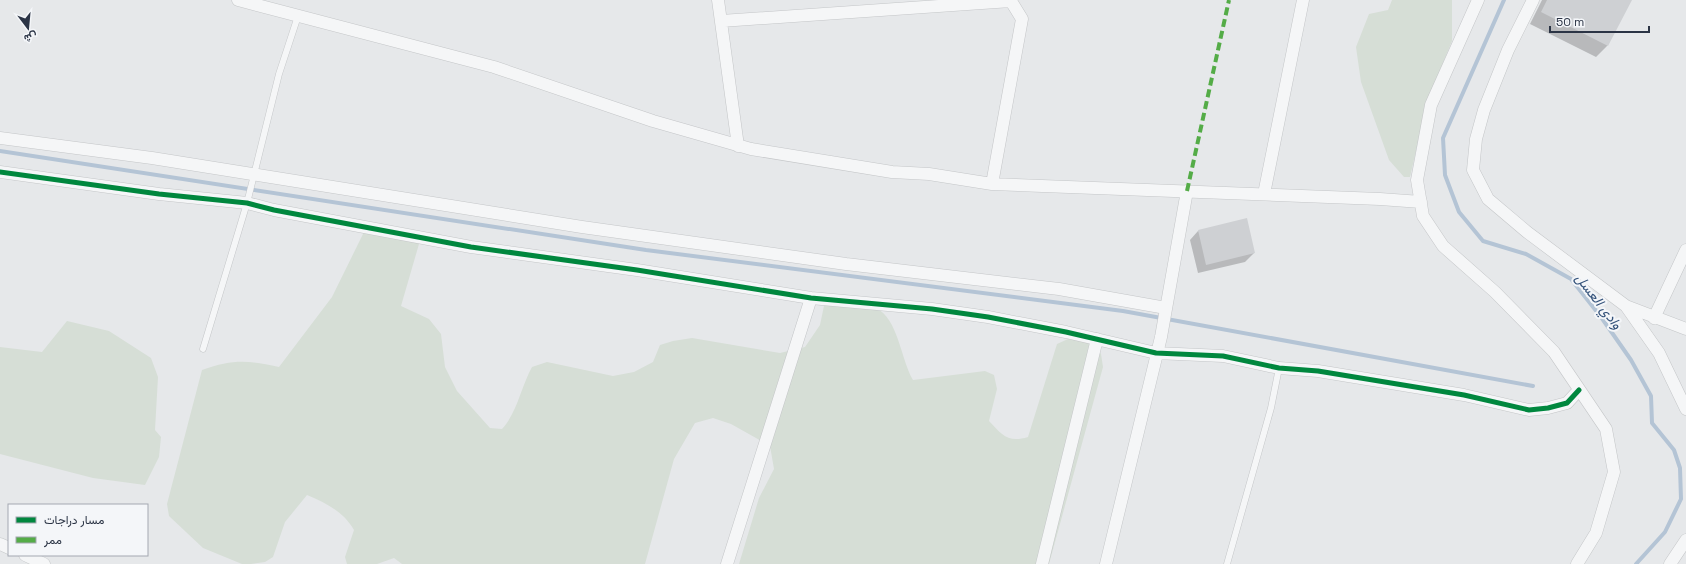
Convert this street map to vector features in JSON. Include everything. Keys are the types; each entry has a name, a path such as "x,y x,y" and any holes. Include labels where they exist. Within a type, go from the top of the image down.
{"street":[{"path":"238,0 494,67 652,121 751,150 892,172 929,174 992,184 1264,194 1421,202"},
{"path":"718,0 738,146"},
{"path":"1264,194 1303,0"},
{"path":"1478,0 1431,105 1417,180 1423,216 1443,246 1495,292 1554,352 1606,429 1614,472 1596,533 1577,564"},
{"path":"1533,0 1508,50 1484,110 1476,139 1473,170 1488,199 1527,232 1626,306 1686,329"},
{"path":"721,21 1011,1 1022,19 992,184"},
{"path":"0,138 152,158 582,227 838,263 1059,289 1166,311"},
{"path":"0,172 159,194 247,203 274,210 471,247 637,270 811,298 932,309 988,317 1097,339 1156,353 1223,356 1279,368 1318,371 1464,395 1529,410 1548,408 1567,403 1579,390"},
{"path":"1106,564 1161,337 1187,191"},
{"path":"1654,318 1686,250"},
{"path":"727,564 811,298"},
{"path":"1626,306 1659,353 1686,409"},
{"path":"1042,564 1097,339"},
{"path":"1670,564 1686,540"},
{"path":"27,556 44,564"}],"lane":[{"path":"203,349 247,203 279,74 298,16"},
{"path":"1227,564 1271,408 1279,368"}],"shaded area":[{"path":"1392,0 1452,0 1452,41 1428,99 1410,177 1404,177 1389,160 1361,82 1356,47 1369,14 1388,10"},
{"path":"364,232 416,237 419,244 401,306 429,319 441,334 445,367 457,391 490,428 502,429 507,423 532,367 547,362 613,376 634,372 653,362 660,345 692,338 780,353 805,347 820,325 825,301 872,306 883,313 894,330 913,380 985,371 994,375 997,389 989,421 1002,434 1010,438 1021,439 1028,437 1057,344 1068,339 1093,342 1101,354 1103,367 1049,564 739,564 759,498 774,469 770,446 731,424 713,418 695,423 674,459 645,564 402,564 394,558 377,564 347,564 345,557 354,530 340,513 321,501 307,495 285,522 273,557 265,562 242,564 203,548 169,516 167,504 202,370 232,362 249,362 279,367 332,297"},
{"path":"67,321 109,331 151,358 158,377 155,430 161,437 159,457 145,485 93,478 0,454 0,347 42,352"}],"building":[{"path":"1547,0 1632,0 1608,46 1541,12"},
{"path":"1247,218 1255,253 1206,265 1198,230"}],"waterway":[{"name":"وادي العسل","path":"1504,0 1443,138 1445,175 1459,212 1483,241 1526,254 1571,279 1601,317 1631,360 1651,396 1652,423 1674,450 1680,468 1681,499 1665,532 1636,564"},
{"path":"0,151 646,250 1123,311 1533,386"}],"marked path":[{"path":"1187,191 1229,0"}],"cycle path":[{"path":"0,172 159,194 247,203 274,210 471,247 637,270 811,298 932,309 988,317 1066,332 1156,353 1223,356 1279,368 1318,371 1464,395 1529,410 1548,408 1567,403 1579,390"}]}
